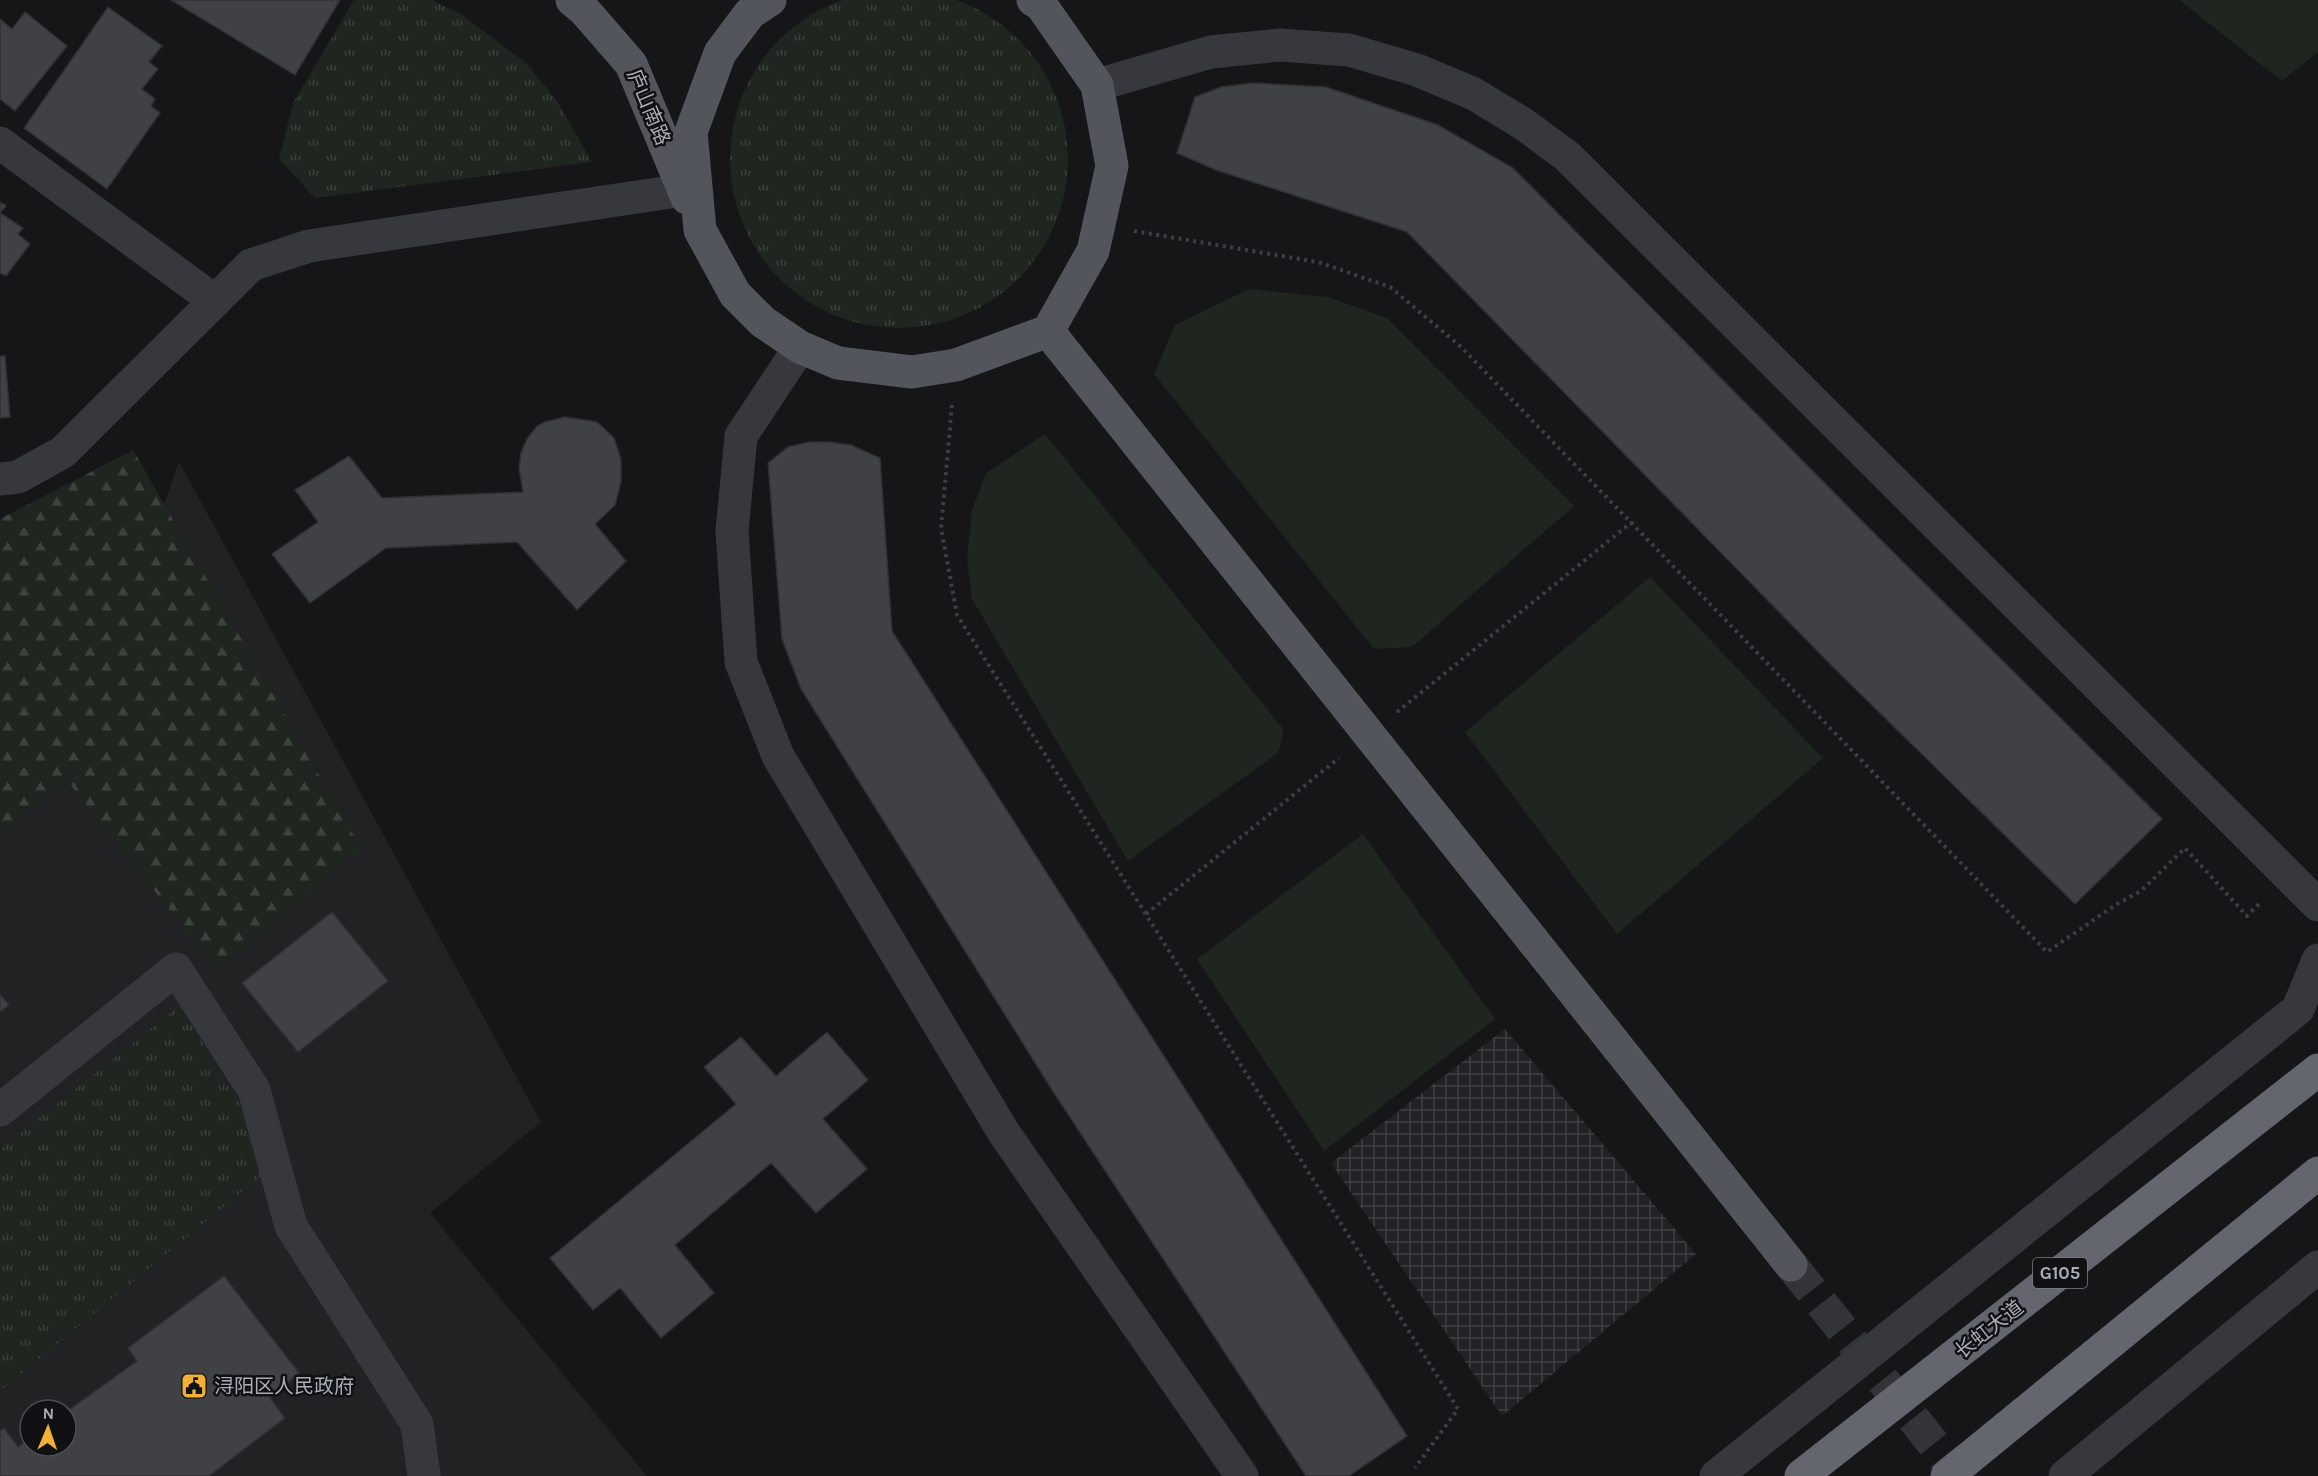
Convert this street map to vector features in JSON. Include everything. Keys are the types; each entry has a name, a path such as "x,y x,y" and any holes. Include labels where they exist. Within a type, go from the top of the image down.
{"highway":[{"name":"长虹大道","path":"1801,1476 2318,1070"},
{"path":"1947,1476 2318,1173"}],"main road":[{"name":"庐山南路","path":"572,0 632,64 700,230 735,294 763,322 800,347 838,363 912,372 956,365 1048,331"},
{"path":"700,230 691,132 720,53 750,14 770,0"},
{"path":"1033,0 1041,5 1097,85 1112,166 1093,251 1048,331 1791,1265"}],"street":[{"path":"1097,85 1211,52 1280,45 1349,50 1417,70 1465,90 1525,125 1576,165 2318,905"},
{"path":"0,143 215,301"},
{"path":"0,479 18,477 63,452 251,264 309,246 684,190"},
{"path":"800,347 741,436 732,531 741,662 778,756 1004,1132 1242,1476"},
{"path":"1716,1476 2298,1009 2318,960"},
{"path":"0,1110 176,969 254,1090 291,1227 417,1424 424,1476"},
{"path":"2065,1476 2318,1267"}],"path":[{"path":"1098,225 1318,262 1390,287 1460,346 2047,952 2117,904 2141,891 2185,848 2247,916"},
{"path":"956,365 941,528 957,615 1458,1409 1414,1468"}],"shaded area":[{"name":"浔阳区人民政府","path":"179,462 541,1122 430,1213 647,1476 0,1476 0,832 66,778"},
{"path":"1505,1029 1696,1254 1502,1416 1331,1163"}],"green space":[{"path":"882,-10 916,-10 948,-3 979,10 1019,39 1040,65 1055,94 1065,126 1068,159 1065,192 1055,224 1040,253 1019,279 993,300 948,321 916,328 882,328 850,321 819,308 792,290 768,266 750,239 737,208 730,176 730,142 737,110 750,79 768,52 792,28 819,10 850,-3"},
{"path":"354,0 431,0 459,13 526,63 557,101 592,162 315,198 279,159 293,103"},
{"path":"2179,0 2318,0 2318,52 2282,81"},
{"path":"1249,289 1328,297 1387,318 1574,506 1412,647 1374,649 1154,374 1175,325"},
{"path":"1045,434 1284,730 1278,753 1128,861 972,599 967,559 972,510 986,473"},
{"path":"133,450 361,848 217,970 66,779 0,832 0,519"},
{"path":"1650,577 1823,758 1617,934 1465,732"},
{"path":"1363,834 1495,1019 1324,1151 1197,959"},
{"path":"180,1005 241,1107 261,1176 0,1391 0,1150"}],"building":[{"path":"171,0 340,0 295,75"},
{"path":"108,7 162,46 149,62 158,69 142,89 155,99 151,106 160,113 107,189 24,128"},
{"path":"25,12 67,46 15,111 0,99 0,19 12,29"},
{"path":"1252,83 1326,87 1438,125 1513,168 1879,538 2162,819 2075,904 1833,667 1407,232 1216,170 1177,153 1195,97 1221,87"},
{"path":"0,202 6,206 0,213"},
{"path":"0,213 23,228 18,234 30,244 6,276 0,273"},
{"path":"0,356 5,356 10,417 0,418"},
{"path":"565,417 597,422 614,438 621,459 621,482 615,505 595,524 626,561 577,610 517,542 386,548 310,603 272,554 318,522 295,490 349,456 382,498 523,492 519,468 521,453 527,439 537,426"},
{"path":"809,442 851,445 880,458 892,631 1407,1436 1349,1476 1306,1476 1054,1093 801,689 782,639 768,463 788,447"},
{"path":"332,912 388,981 298,1052 242,983"},
{"path":"0,994 9,1005 0,1012"},
{"path":"827,1032 868,1080 823,1119 867,1169 816,1213 771,1163 675,1245 714,1293 661,1338 620,1288 593,1310 550,1258 736,1104 704,1067 741,1037 776,1076"},
{"name":"浔阳区人民政府","path":"224,1276 299,1373 270,1398 285,1418 209,1476 0,1476 0,1431 4,1428 18,1447 18,1458 78,1458 78,1403 137,1361 128,1348"}],"tunnel":[{"path":"1791,1265 1959,1476"}],"place":[{"name":"浔阳区人民政府","path":"194,1386"}]}
